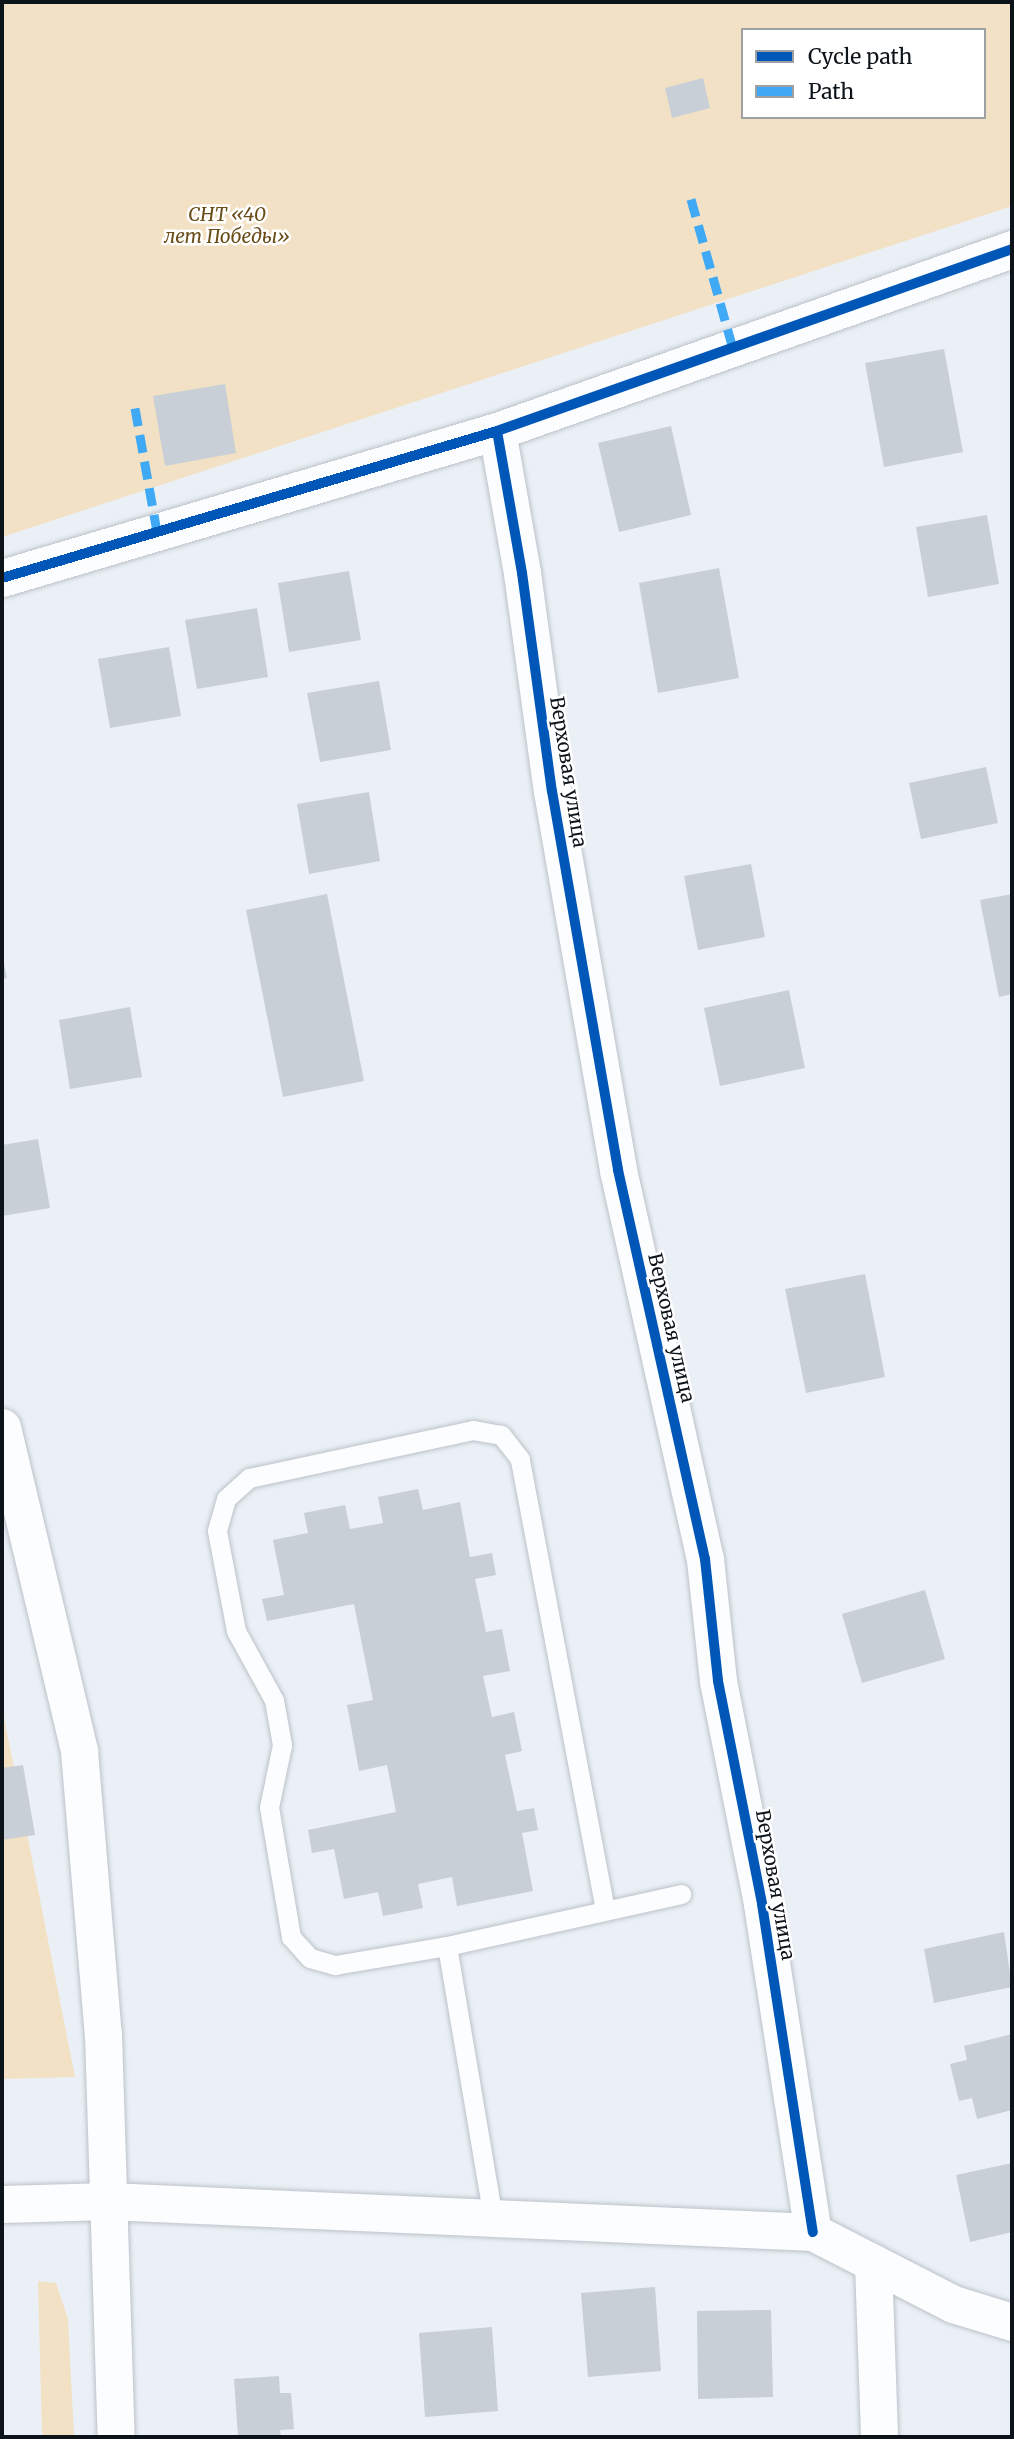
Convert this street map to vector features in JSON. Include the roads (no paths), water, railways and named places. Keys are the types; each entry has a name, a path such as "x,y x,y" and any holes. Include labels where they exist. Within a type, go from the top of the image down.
{"street":[{"path":"2,579 497,431 1012,249"},
{"name":"Верховая улица","path":"497,431 522,573 552,791 618,1170 705,1559 718,1681 762,1905 813,2232"},
{"path":"2,1427 79,1751 103,2034 116,2437"},
{"path":"2,2204 108,2201 813,2232 953,2304 1012,2322"},
{"path":"873,2263 879,2437"}],"lane":[{"path":"605,1910 520,1459 501,1435 473,1430 249,1478 226,1499 218,1531 236,1631 274,1700 282,1745 269,1807 291,1937 310,1958 335,1965 447,1946 681,1894"},
{"path":"447,1946 493,2218"}],"park label":[{"name":"СНТ «40 лет Победы»","path":"227,226"}]}
